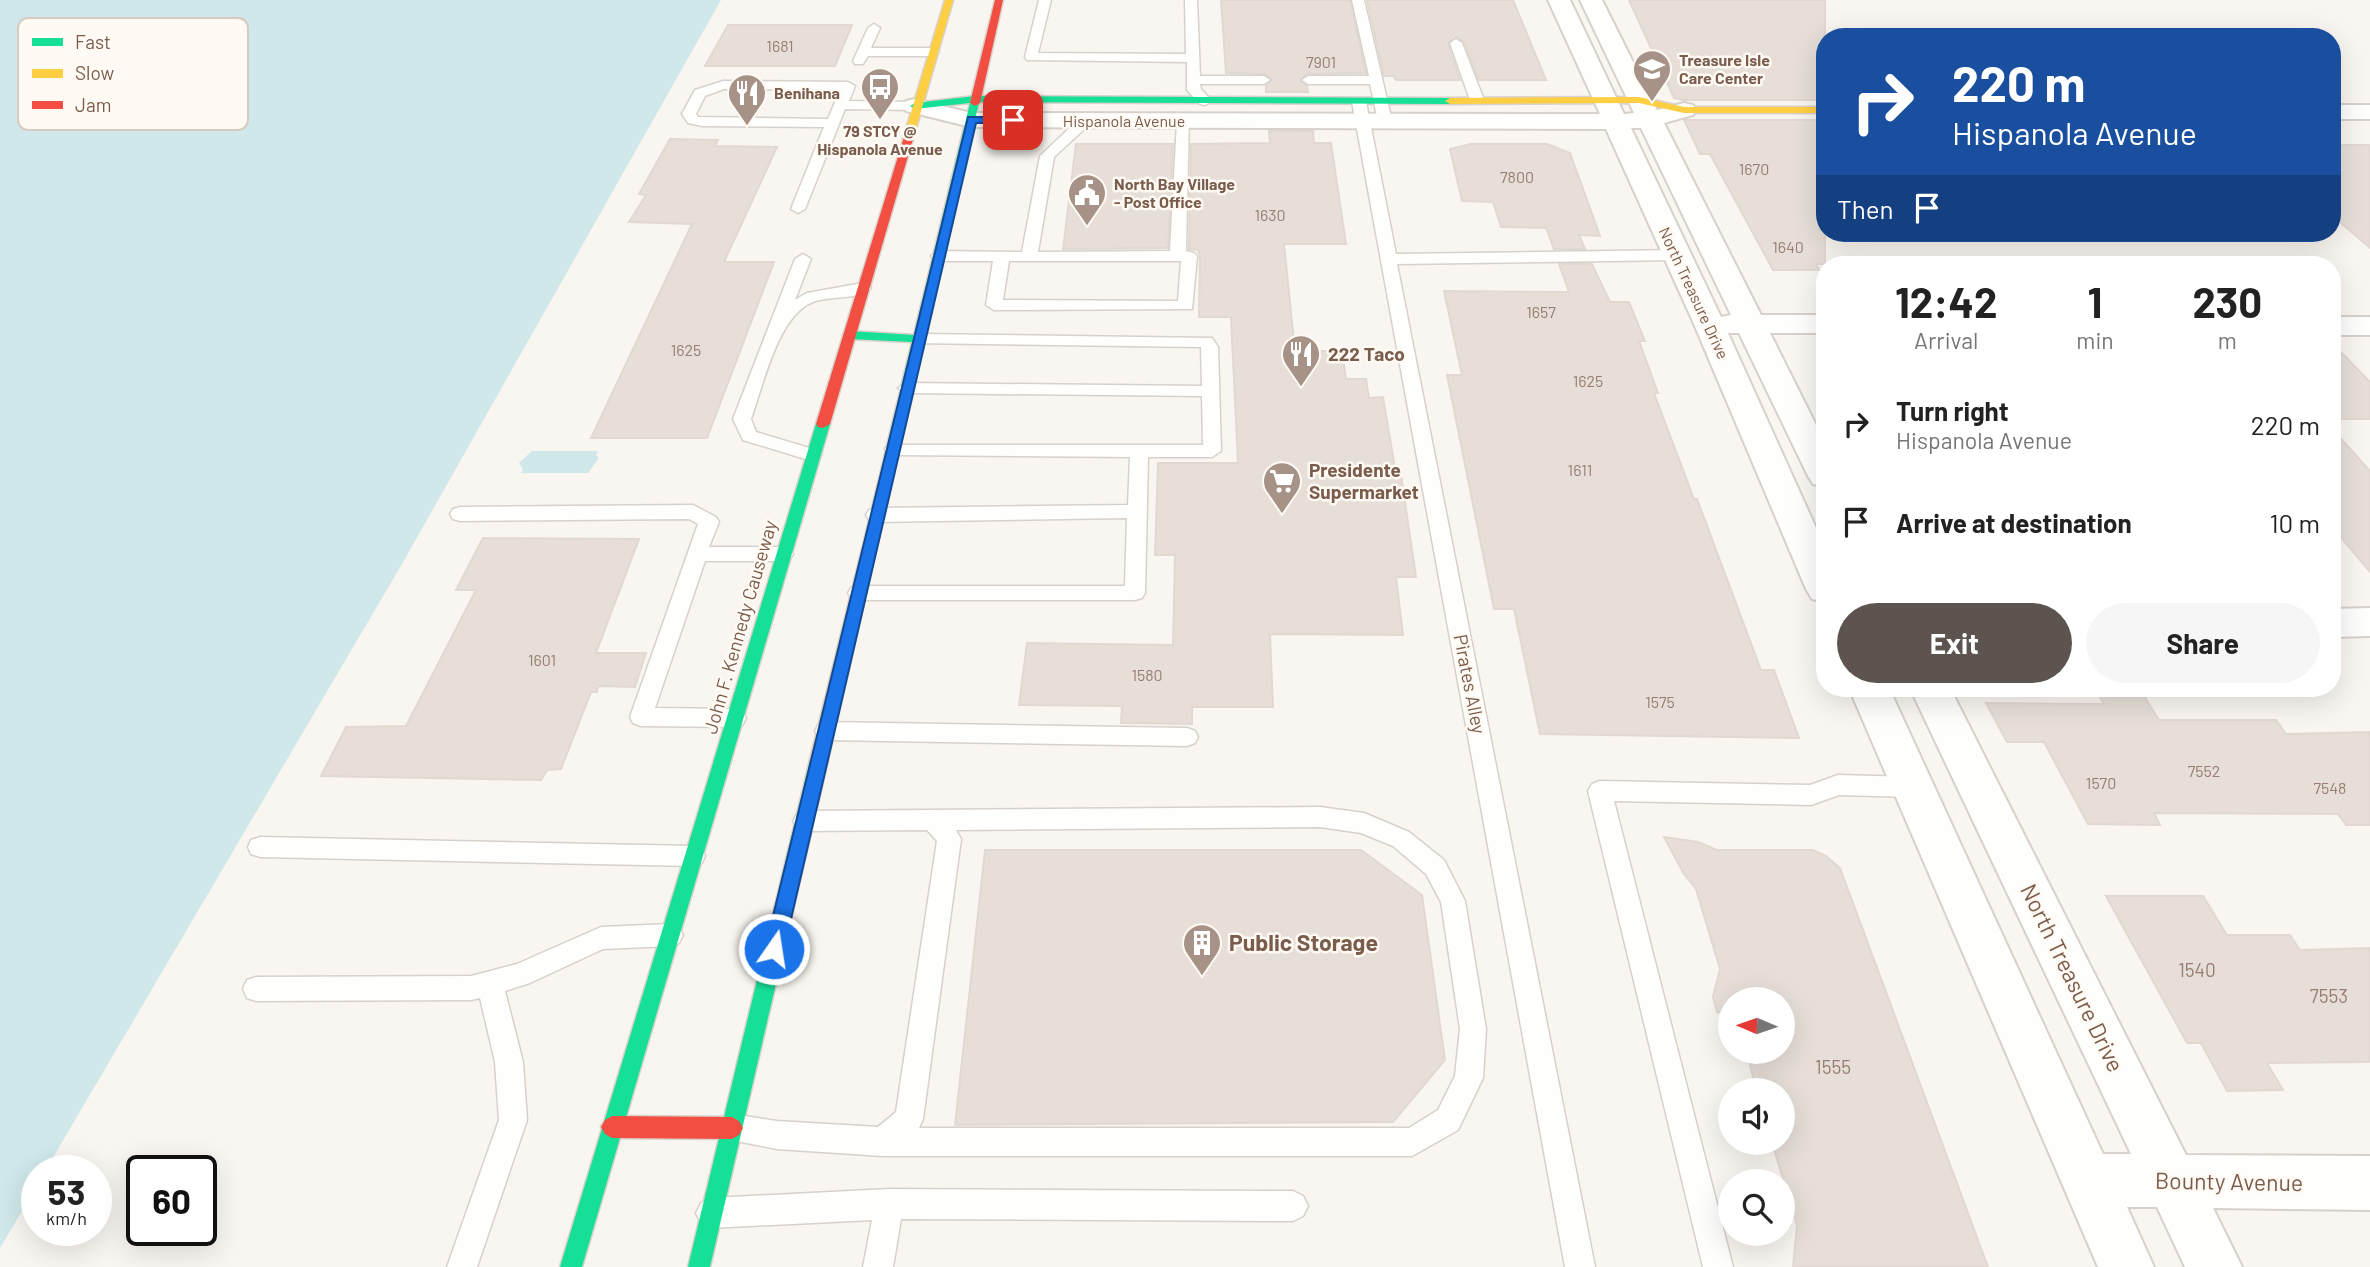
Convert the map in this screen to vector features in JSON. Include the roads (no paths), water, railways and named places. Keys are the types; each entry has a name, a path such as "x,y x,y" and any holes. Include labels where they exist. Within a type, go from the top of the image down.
{"main road":[{"name":"John F. Kennedy Causeway","path":"571,1267 915,106 949,0"},
{"path":"699,1267 999,0"},
{"name":"Hispanola Avenue","path":"973,109 1197,106 1242,101 1371,111 1476,100 1610,111"},
{"name":"Hispanola Avenue","path":"1684,110 1816,110"},
{"path":"849,335 919,339"},
{"path":"612,1127 732,1128"}],"street":[{"name":"North Treasure Drive","path":"1559,0 1709,324 1816,568"},
{"name":"North Treasure Drive","path":"1591,0 1816,458"},
{"name":"Hispanola Avenue","path":"915,106 973,109 1085,121 1197,106 1371,111 1684,110"},
{"path":"2341,112 2370,112"},
{"path":"1709,324 1816,324"},
{"path":"2341,326 2370,326"},
{"path":"2341,622 2370,622"},
{"path":"1873,697 2126,1267"},
{"name":"North Treasure Drive","path":"1934,697 2214,1267"},
{"name":"Bounty Avenue","path":"2088,1180 2370,1183"}],"lane":[{"path":"1045,0 1031,57 1193,58"},
{"path":"1178,256 1197,106 1191,0"},
{"name":"Pirates Alley","path":"1358,0 1375,80 1371,111 1389,259 1580,1267"},
{"path":"874,28 861,57 933,52"},
{"path":"1456,43 1476,100"},
{"path":"1197,106 1241,80 1264,80"},
{"path":"1241,80 1242,101"},
{"path":"1308,80 1375,80"},
{"path":"798,209 848,86 723,85 700,93 689,114 693,120 702,122 832,123"},
{"path":"840,105 915,106"},
{"path":"1029,257 1046,156 1085,121"},
{"path":"1389,259 1677,255"},
{"path":"939,256 1189,256 1186,306 994,305 1002,257"},
{"path":"803,260 742,419 749,436 812,456"},
{"path":"779,321 807,298 863,288"},
{"path":"894,449 1212,451 1210,347 1203,341 919,339"},
{"path":"907,388 1210,391"},
{"path":"858,593 1135,593 1139,451"},
{"path":"876,515 1137,511"},
{"path":"460,514 693,512 709,522 641,717 735,718"},
{"path":"697,554 783,554"},
{"path":"826,731 1187,737"},
{"path":"1718,1267 1600,791 1811,795 1838,785 1912,787"},
{"path":"732,1128 777,1135 883,1142 1412,1143 1448,1120 1469,1079 1473,1029 1453,901 1435,867 1401,839 1364,823 1320,817 805,821"},
{"path":"883,1142 909,1119 949,839 935,822"},
{"path":"260,847 693,856"},
{"path":"256,989 471,988 521,975 601,938 670,935"},
{"path":"462,1267 513,1120 509,1062 490,983"},
{"path":"878,1267 889,1205"},
{"path":"711,1213 889,1205 1293,1206"}],"water":[{"path":"0,0 721,0 402,564 54,1155 21,1155 21,1213 0,1248"},
{"path":"532,451 598,451 596,455 599,458 588,473 521,473 523,469 519,463"}],"place":[{"name":"Treasure Isle Care Center","path":"1652,103"},
{"name":"79 STCY @ Hispanola Avenue","path":"880,121"},
{"name":"Benihana","path":"747,127"},
{"name":"North Bay Village - Post Office","path":"1087,227"},
{"name":"222 Taco","path":"1301,388"},
{"name":"Presidente Supermarket","path":"1282,515"},
{"name":"Public Storage","path":"1202,977"}]}
